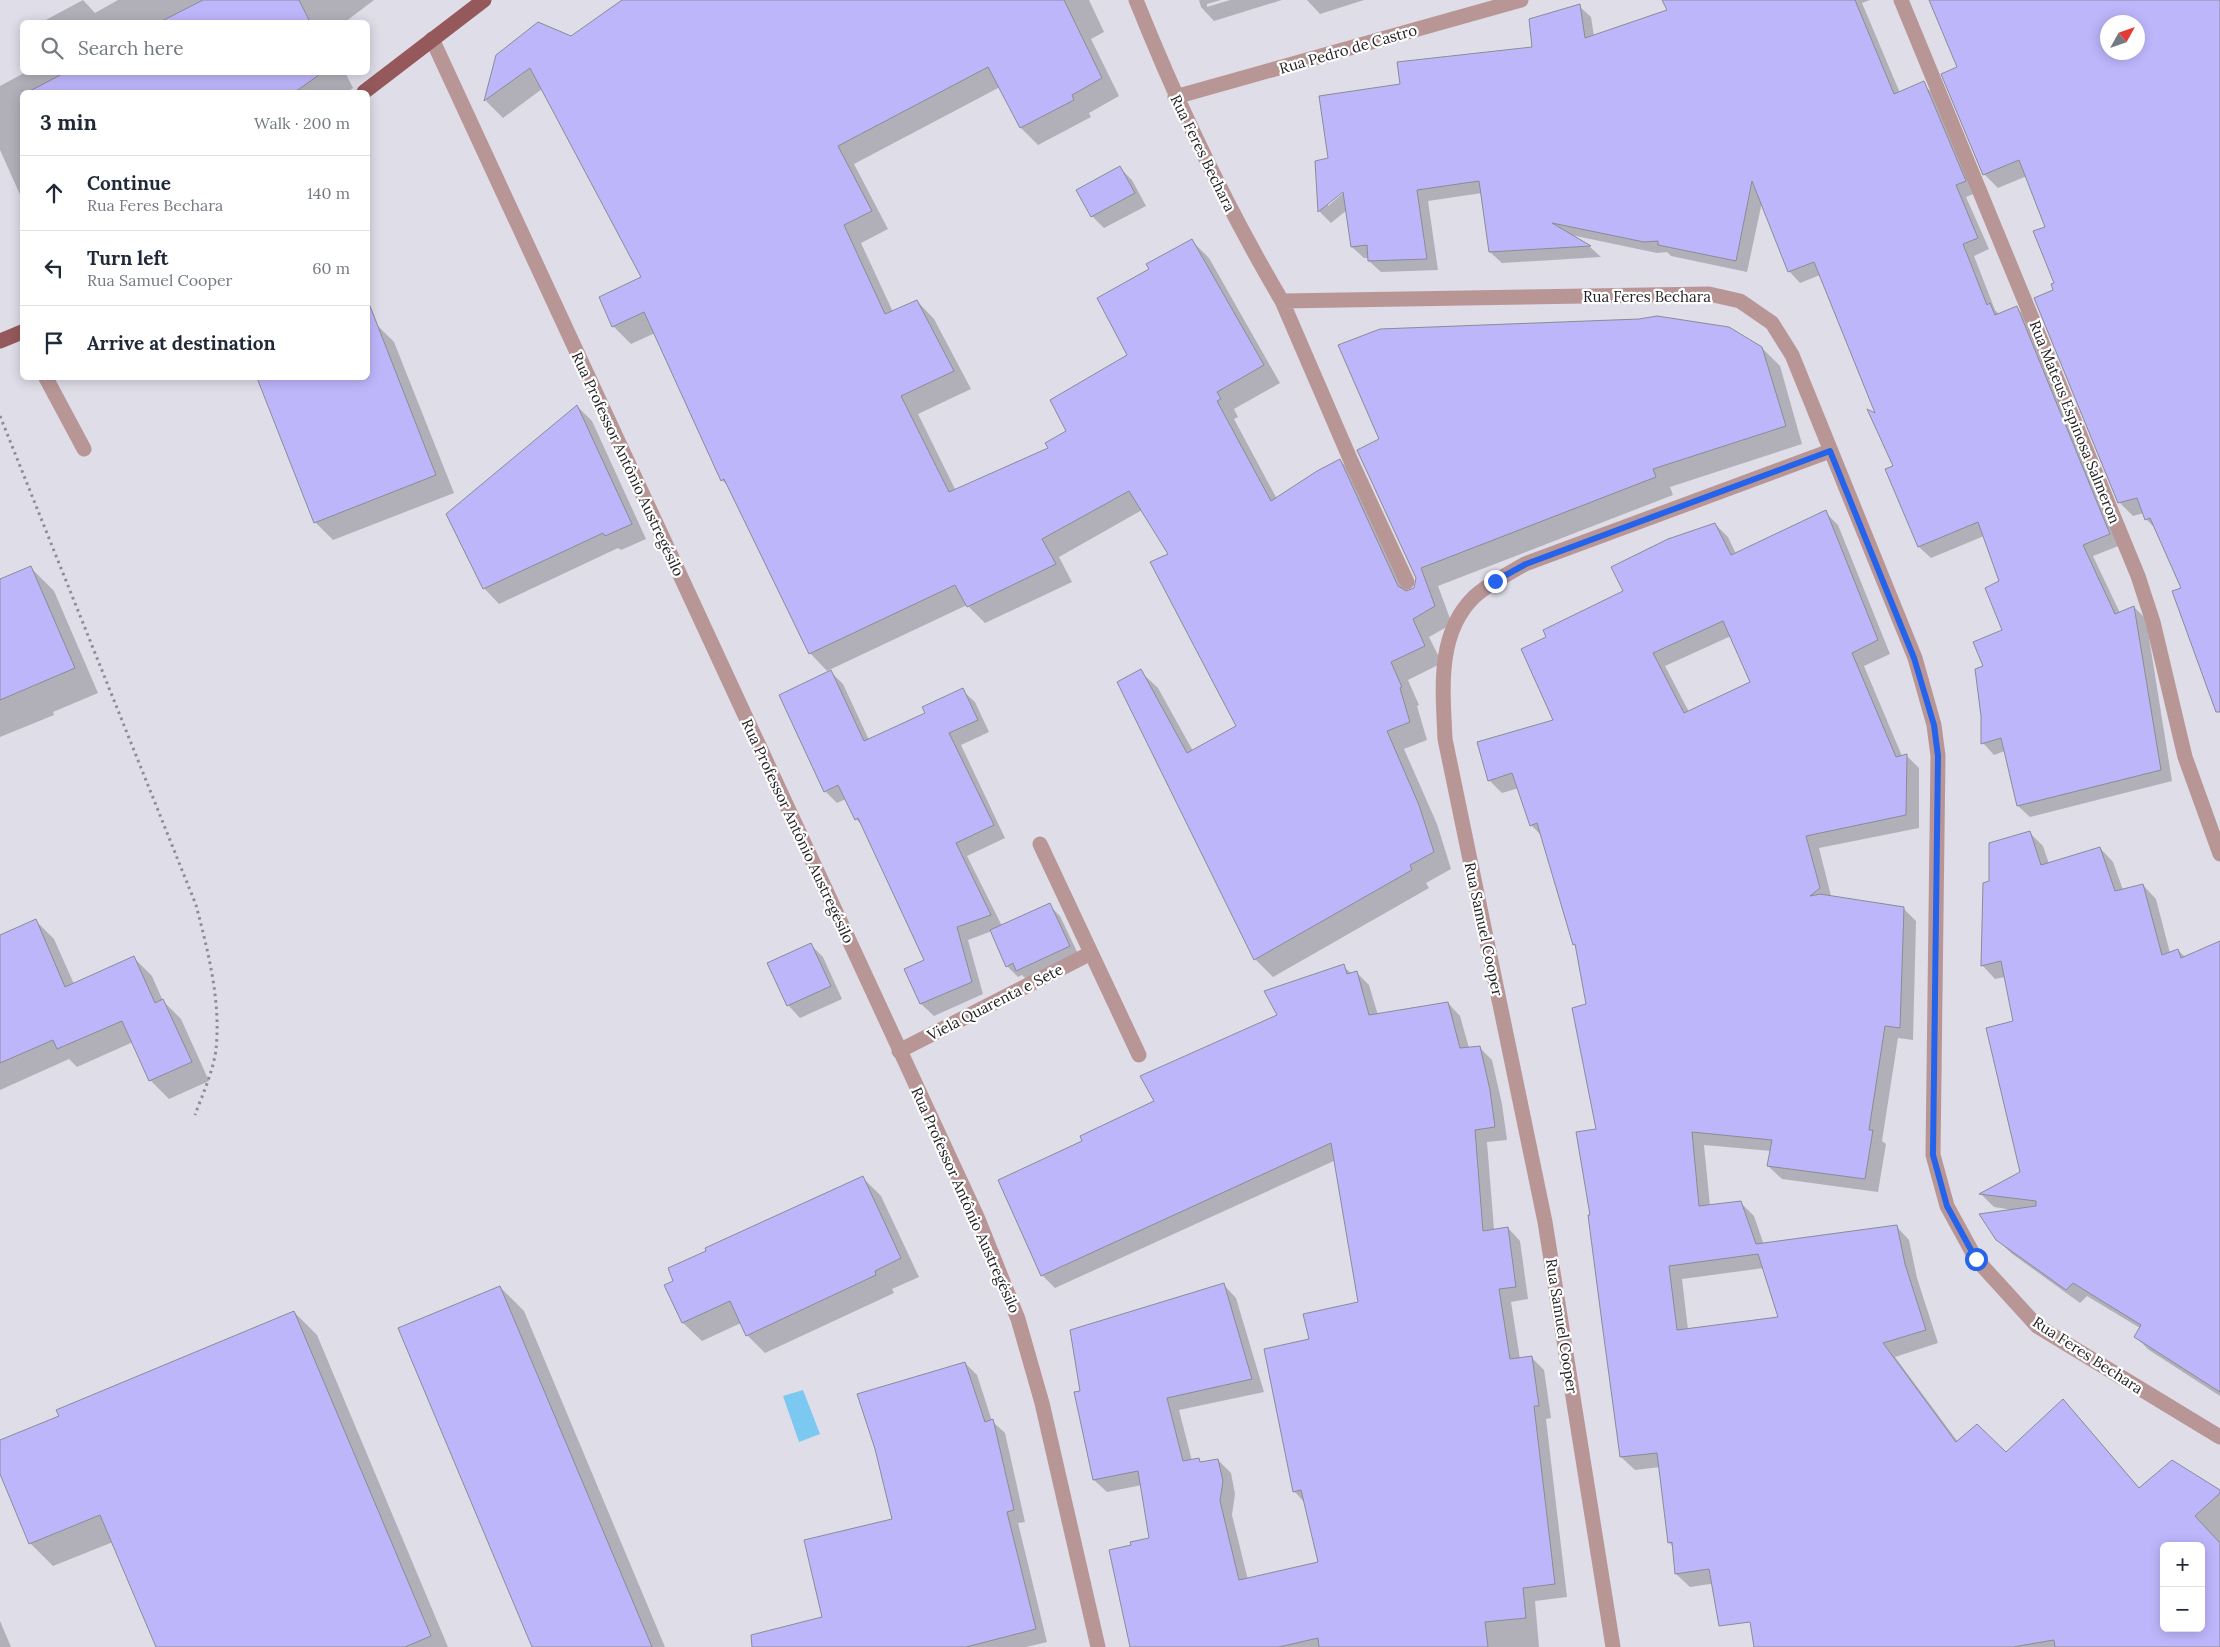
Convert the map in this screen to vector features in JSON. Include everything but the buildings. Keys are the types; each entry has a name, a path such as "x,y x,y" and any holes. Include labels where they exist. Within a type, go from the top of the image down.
{"main road":[{"path":"367,90 484,0"},
{"path":"0,341 20,333"}],"street":[{"name":"Rua Feres Bechara","path":"1136,0 1175,97 1245,240 1282,301 1351,461 1407,582"},
{"name":"Rua Pedro de Castro","path":"1175,97 1521,0"},
{"name":"Rua Mateus Espinosa Salmeron","path":"1901,0 2138,576 2153,622 2185,757 2220,854"},
{"name":"Rua Professor Antônio Austregésilo","path":"432,39 978,1219 1018,1319 1042,1403 1098,1647"},
{"name":"Rua Feres Bechara","path":"1282,301 1709,294 1740,301 1772,322 1792,355 1914,658 1934,725 1938,756 1933,1155 1947,1206 1976,1259 2037,1326 2220,1437"},
{"path":"47,380 84,449"},
{"name":"Rua Samuel Cooper","path":"1613,1647 1545,1222 1445,739 1443,688 1445,652 1453,628 1473,598 1495,581 1526,564 1830,451"},
{"path":"1040,844 1139,1055"},
{"name":"Viela Quarenta e Sete","path":"900,1051 1091,953"}],"path":[{"path":"0,416 196,905 209,952 216,1004 216,1050 195,1115"}],"water":[{"path":"803,1390 820,1434 799,1442 783,1396"}],"route":[{"path":"1495,581 1526,564 1830,451 1914,658 1934,725 1938,756 1933,1155 1947,1206 1976,1259"}]}
